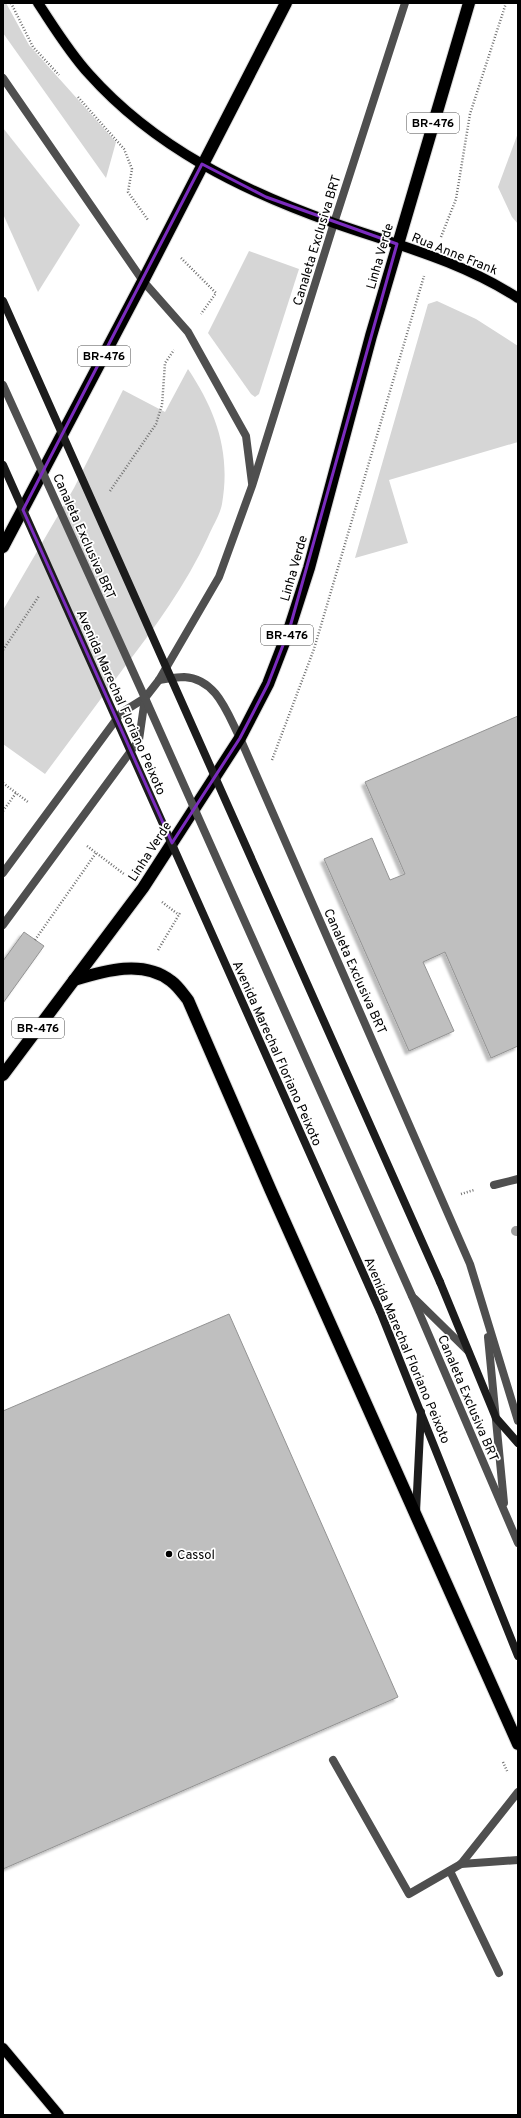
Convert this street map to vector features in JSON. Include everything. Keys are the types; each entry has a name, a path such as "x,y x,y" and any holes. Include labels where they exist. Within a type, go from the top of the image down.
{"highway":[{"name":"BR-476","path":"3,547 143,281 286,3"},
{"name":"Linha Verde","path":"3,1075 143,888 240,738 268,684 290,627 304,582 397,244 469,3"},
{"path":"74,980 110,969 146,970 171,981 188,1000 274,1198 518,1744"}],"main road":[{"name":"Rua Anne Frank","path":"38,3 59,36 88,74 121,107 154,134 202,164 266,197 334,223 465,269 497,284 518,298"},
{"path":"3,2048 59,2115"}],"street":[{"name":"Canaleta Exclusiva BRT","path":"3,874 121,713 145,698 159,680 219,577 252,486 334,223 405,3"},
{"name":"Canaleta Exclusiva BRT","path":"3,78 143,281 188,332 246,436 252,486"},
{"path":"3,301 440,1282 496,1418 518,1443"},
{"name":"Canaleta Exclusiva BRT","path":"3,385 145,698 412,1296 518,1543"},
{"name":"Avenida Marechal Floriano Peixoto","path":"3,465 380,1311 421,1409 518,1656"},
{"name":"Canaleta Exclusiva BRT","path":"159,680 184,677 197,680 211,688 221,700 240,738 470,1264 518,1421"},
{"name":"Canaleta Exclusiva BRT","path":"3,925 139,740 145,698"},
{"path":"494,1185 518,1179"},
{"name":"Canaleta Exclusiva BRT","path":"412,1296 468,1352"},
{"name":"Canaleta Exclusiva BRT","path":"487,1320 505,1510"},
{"path":"416,1517 421,1409"},
{"path":"333,1760 409,1894 461,1864 518,1792"},
{"path":"461,1864 518,1860"},
{"path":"450,1871 499,1973"}],"path":[{"path":"11,3 33,47 64,81"},
{"path":"456,198 470,114 506,3"},
{"path":"74,92 124,149 132,169 128,192"},
{"path":"274,757 314,649 421,285"},
{"path":"3,783 16,793 3,811"},
{"path":"35,940 96,852"},
{"path":"442,1198 494,1185"}],"highlighted area":[{"path":"202,164 266,197 397,244 290,627 268,684 240,738 172,843 23,510"}],"shaded area":[{"path":"3,3 6,3 29,45 116,142 106,178 3,33"},
{"path":"3,128 80,225 38,292 3,214"},
{"path":"518,133 518,224 512,217 498,187"},
{"path":"249,251 299,269 259,394 255,397 251,394 208,333"},
{"path":"437,301 476,319 518,346 518,442 389,480 408,543 355,558 428,304"},
{"path":"188,369 206,400 213,416 223,450 224,485 220,512 180,589 147,637 45,774 3,744 3,610 74,488 123,390 165,412"}],"building":[{"path":"518,716 518,1046 491,1058 445,952 423,962 454,1031 409,1051 324,859 372,838 390,880 405,874 365,782"},
{"path":"24,932 44,946 3,1003 3,961"},
{"name":"Cassol","path":"229,1314 398,1697 3,1869 3,1411"}],"place":[{"name":"Cassol","path":"169,1554"}]}
